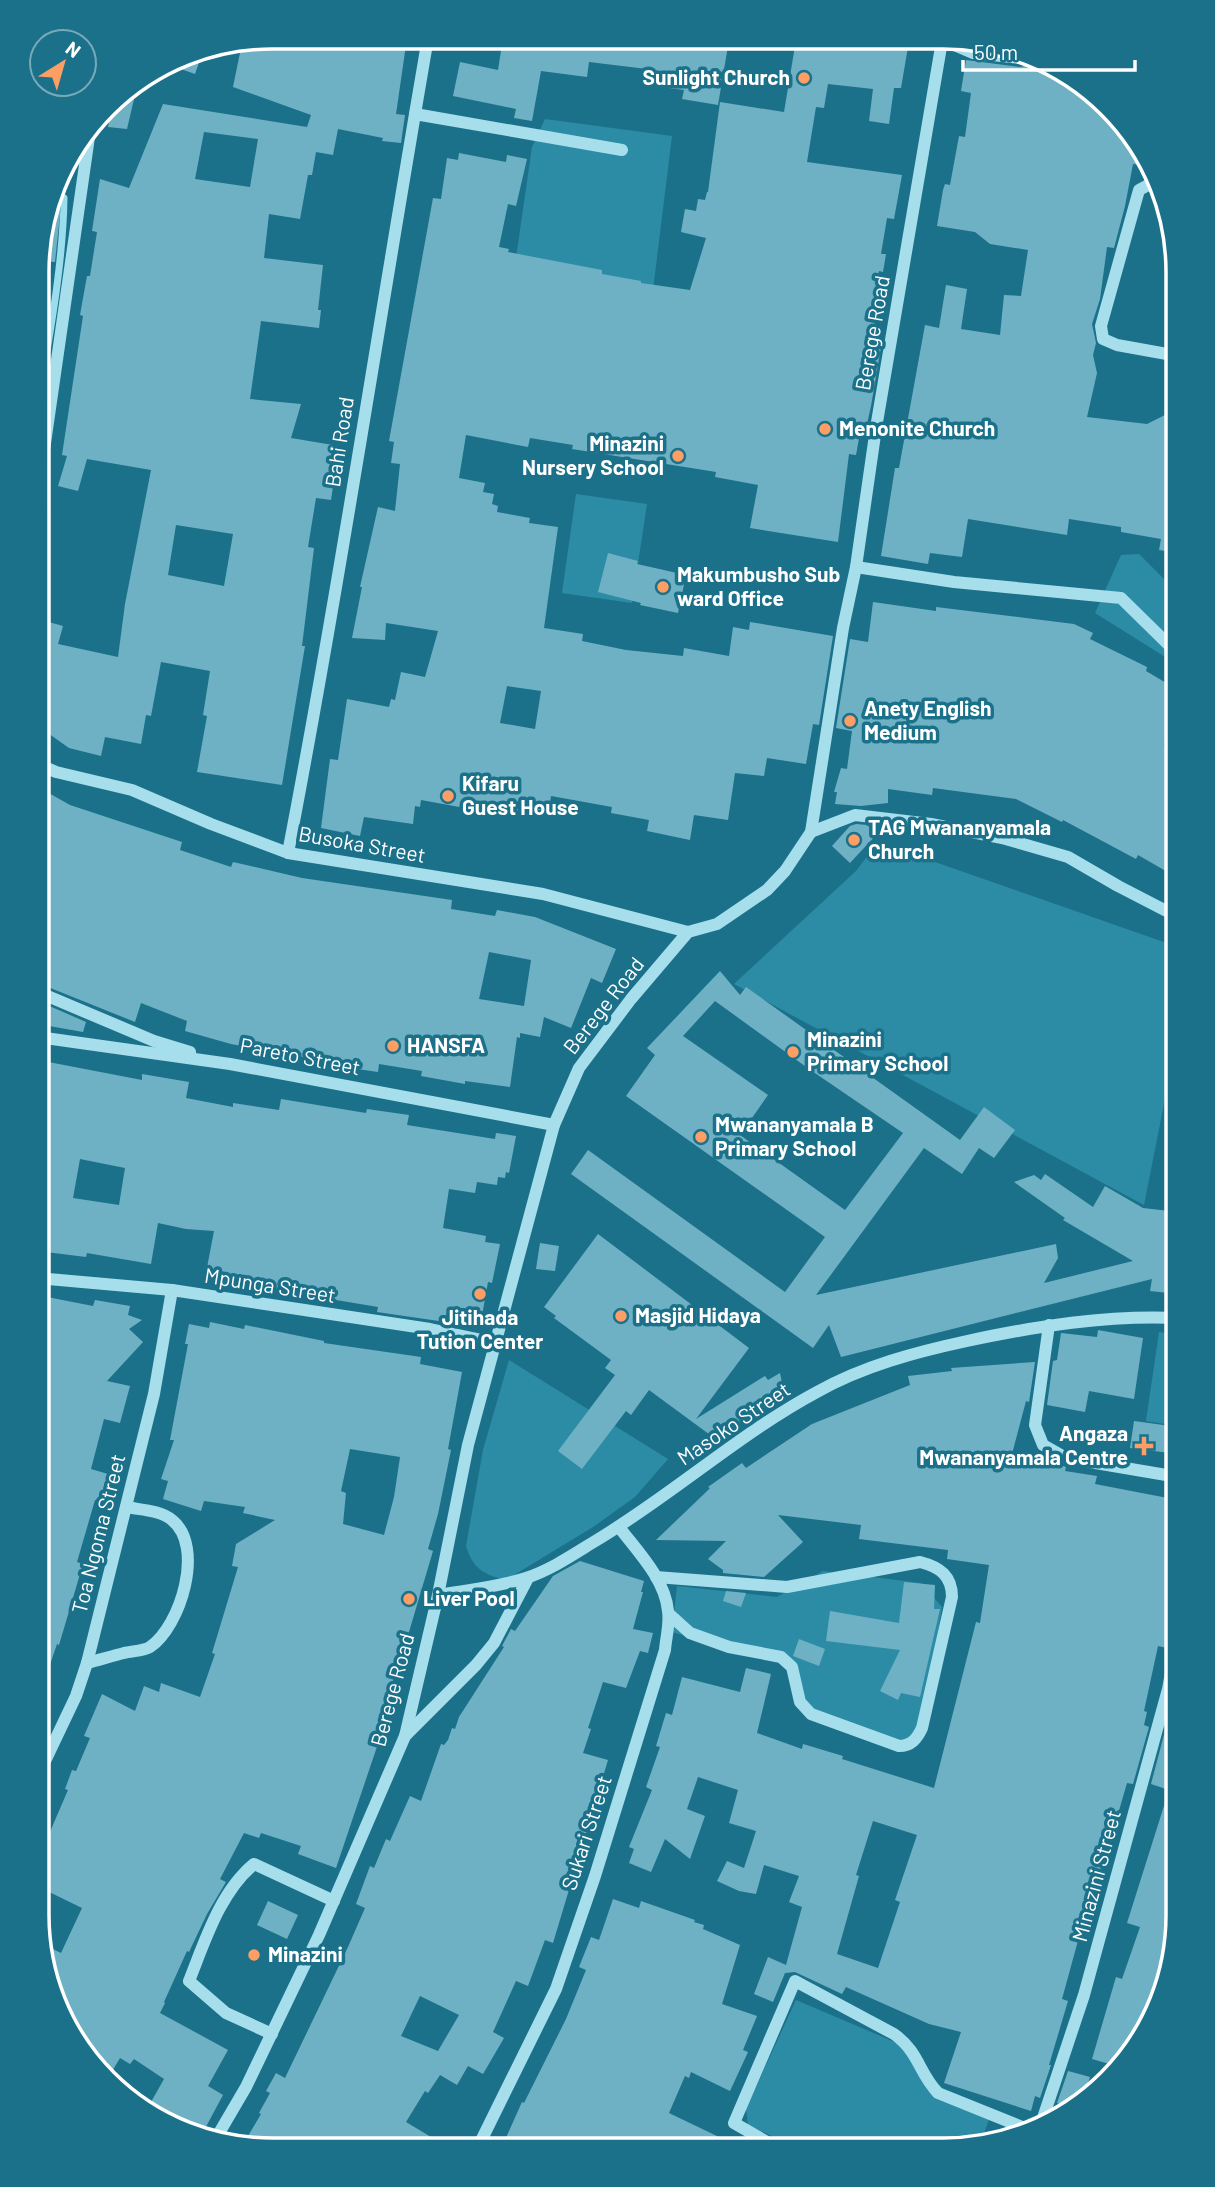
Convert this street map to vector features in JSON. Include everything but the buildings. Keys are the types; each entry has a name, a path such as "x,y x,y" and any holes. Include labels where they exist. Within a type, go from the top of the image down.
{"street":[{"name":"Bahi Road","path":"288,853 321,684 426,49"},
{"name":"Berege Road","path":"220,2131 246,2087 334,1902 405,1736 438,1595 468,1445 554,1125 579,1068 631,999 688,932 717,924 767,890 785,871 811,832 856,567 876,428 943,49"},
{"path":"967,51 993,55"},
{"path":"415,114 622,150"},
{"path":"49,415 88,147"},
{"path":"1148,185 1139,190 1101,326 1103,339 1117,345 1166,354"},
{"path":"856,567 954,582 1121,598 1166,642"},
{"name":"Busoka Street","path":"49,769 132,790 288,853 543,894 688,932"},
{"path":"811,832 855,815 931,824 1002,838 1068,857 1166,910"},
{"path":"49,997 154,1041 230,1064"},
{"name":"Pareto Street","path":"49,1039 230,1064 554,1125"},
{"name":"Mpunga Street","path":"49,1279 172,1290 430,1329 496,1343"},
{"name":"Toa Ngoma Street","path":"49,1753 76,1696 87,1663 155,1394 172,1290"},
{"name":"Masoko Street","path":"438,1595 528,1578 555,1565 619,1527 772,1418 818,1391 907,1355 1049,1325 1142,1316 1166,1317"},
{"path":"1049,1325 1035,1425 1043,1445 1066,1458 1166,1475"},
{"path":"87,1663 149,1647 166,1629 183,1597 189,1565 184,1537 174,1521 162,1514 126,1507"},
{"name":"Sukari Street","path":"483,2138 556,1989 595,1877 665,1650 669,1614 665,1596 656,1577 619,1527"},
{"path":"656,1577 787,1587 920,1562 935,1566 945,1573 952,1588 922,1728 915,1740 906,1746 899,1746 811,1714 800,1702 792,1667 781,1657 729,1647 690,1633 669,1614"},
{"path":"405,1736 476,1665 494,1643 528,1578"},
{"name":"Minazini Street","path":"1044,2113 1084,1995 1166,1714"},
{"path":"272,2034 226,2013 189,1981 203,1943 232,1887 254,1864 334,1902"},
{"path":"760,2138 734,2123 795,1981 906,2043 914,2052 928,2082 938,2093 1026,2121"}],"shaded area":[{"path":"545,119 672,136 652,298 515,265 532,147"},
{"path":"576,494 647,504 632,603 562,593"},
{"path":"1139,554 1166,581 1166,657 1095,613 1121,555"},
{"path":"878,842 1166,943 1166,1094 1144,1205 734,984 856,871"},
{"path":"1159,1332 1166,1333 1166,1424 1146,1421"},
{"path":"509,1360 668,1459 635,1497 593,1527 506,1580 480,1570 466,1546 483,1450"},
{"path":"823,1571 921,1583 942,1607 923,1724 902,1749 805,1709 791,1666 672,1632 677,1586 777,1597"},
{"path":"796,2000 911,2049 928,2091 990,2117 984,2134 972,2136 776,2138 748,2125 746,2109"}],"waterway":[{"path":"49,336 59,273 64,198"}],"place":[{"name":"Sunlight Church","path":"804,78"},
{"name":"Menonite Church","path":"825,429"},
{"name":"Minazini Nursery School","path":"678,456"},
{"name":"Makumbusho Sub ward Office","path":"663,587"},
{"name":"Anety English Medium","path":"850,721"},
{"name":"Kifaru Guest House","path":"448,796"},
{"name":"TAG Mwananyamala Church","path":"854,840"},
{"name":"HANSFA","path":"393,1046"},
{"name":"Minazini Primary School","path":"793,1052"},
{"name":"Mwananyamala B Primary School","path":"701,1137"},
{"name":"Jitihada Tution Center","path":"480,1294"},
{"name":"Masjid Hidaya","path":"621,1316"},
{"name":"Angaza Mwananyamala Centre","path":"1144,1446"},
{"name":"Liver Pool","path":"409,1599"},
{"name":"Minazini","path":"254,1955"}]}
